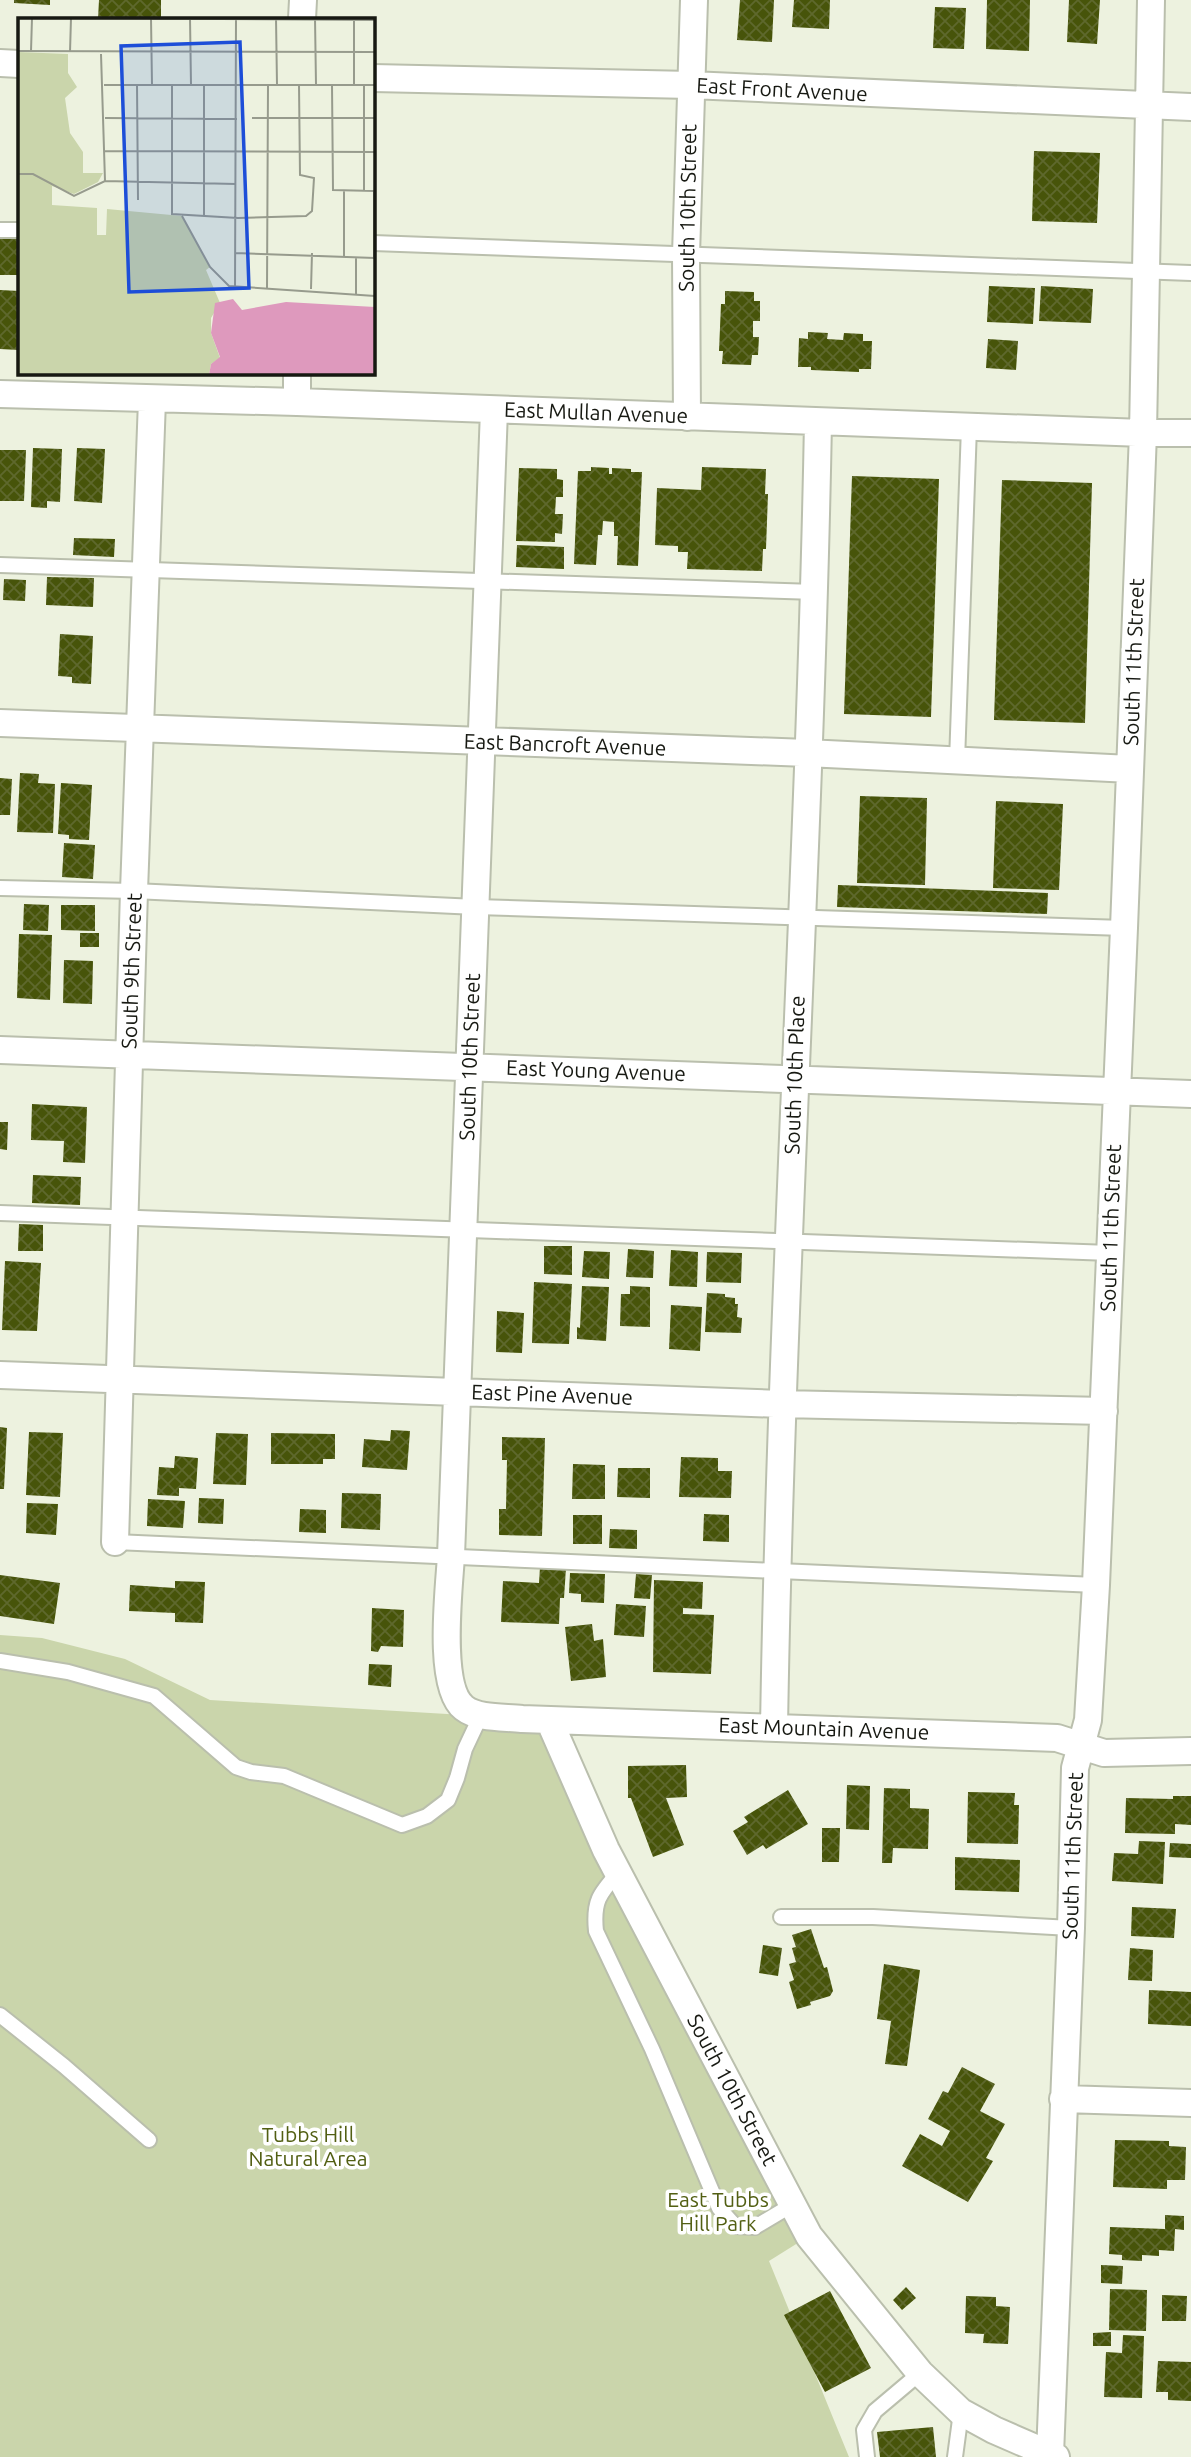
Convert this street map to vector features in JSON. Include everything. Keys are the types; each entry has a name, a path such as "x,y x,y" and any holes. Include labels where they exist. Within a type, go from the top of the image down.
{"street":[{"path":"302,18 303,0"},
{"name":"South 10th Street","path":"687,417 686,255 694,0"},
{"name":"South 11th Street","path":"1053,2456 1075,1768 1088,1720 1096,1586 1124,928 1143,433 1151,0"},
{"path":"0,63 18,64"},
{"name":"East Front Avenue","path":"374,78 691,85 1191,107"},
{"path":"297,374 297,402"},
{"name":"East Mullan Avenue","path":"0,394 1191,433"},
{"name":"South 9th Street","path":"115,1542 152,400"},
{"name":"South 10th Street","path":"470,1708 452,1689 447,1667 494,410"},
{"name":"South 10th Place","path":"774,1728 781,1404 815,592 818,422"},
{"name":"East Bancroft Avenue","path":"0,723 807,753 1130,769"},
{"name":"East Young Avenue","path":"0,1050 1191,1094"},
{"name":"East Pine Avenue","path":"0,1375 781,1404 1104,1411"},
{"name":"East Mountain Avenue","path":"470,1708 549,1720 1057,1738 1104,1753 1191,1751"},
{"name":"South 10th Street","path":"549,1720 618,1873 809,2236 920,2373 961,2412 1053,2456"},
{"path":"1063,2099 1191,2103"}],"lane":[{"path":"0,230 18,230"},
{"path":"374,243 1191,273"},
{"path":"957,761 969,427"},
{"path":"0,565 815,592"},
{"path":"0,888 1124,928"},
{"path":"0,1213 1110,1253"},
{"path":"115,1542 1096,1586"},
{"path":"0,1661 68,1672 154,1696 236,1766 251,1772 284,1776 402,1825 426,1816 448,1800 465,1749 470,1708"},
{"path":"618,1873 600,1893 594,1913 596,1931 652,2049 719,2208 735,2226 755,2227 792,2205"},
{"path":"781,1917 873,1917 1071,1928"},
{"path":"0,2015 149,2140"},
{"path":"867,2457 864,2430 875,2411 920,2373"},
{"path":"955,2457 961,2412"}],"green space":[{"name":"Tubbs Hill Natural Area","path":"0,1635 42,1638 125,1659 210,1700 549,1720 809,2236 769,2261 849,2457 0,2457"}],"building":[{"path":"14,0 50,0 50,5 14,3"},
{"path":"99,0 161,0 161,18 98,18"},
{"path":"740,0 774,0 772,42 737,40"},
{"path":"794,0 830,0 829,29 792,27"},
{"path":"987,0 1030,0 1029,51 986,49"},
{"path":"1069,0 1100,0 1097,44 1067,42"},
{"path":"935,7 966,8 964,49 933,48"},
{"path":"1034,151 1100,153 1097,223 1032,221"},
{"path":"0,237 18,238 18,275 0,275"},
{"path":"989,286 1035,288 1033,324 987,322"},
{"path":"1041,286 1093,289 1091,323 1039,321"},
{"path":"0,290 18,291 18,350 0,349"},
{"path":"725,291 754,292 754,301 760,301 760,321 753,321 753,337 759,337 758,355 752,355 751,365 722,364 723,351 719,351 721,304 725,304"},
{"path":"808,332 828,333 827,339 843,340 844,333 863,334 863,341 872,341 871,369 859,369 859,372 798,367 799,338 808,339"},
{"path":"988,339 1018,341 1016,370 986,368"},
{"path":"33,448 62,449 60,502 47,501 47,508 31,507"},
{"path":"77,448 105,449 102,503 74,501"},
{"path":"0,450 26,450 24,501 0,501"},
{"path":"591,467 609,468 609,474 612,474 612,468 642,472 638,566 617,565 618,536 614,536 614,522 603,521 602,535 598,535 596,565 574,564 578,471 591,471"},
{"path":"702,467 766,469 766,549 763,549 762,571 687,569 688,552 678,552 678,546 655,545 657,488 701,490"},
{"path":"519,468 557,469 557,479 563,480 563,497 556,497 555,514 563,514 562,534 555,533 555,542 516,541"},
{"path":"852,476 939,479 931,717 844,714"},
{"path":"1002,480 1092,483 1085,723 994,720"},
{"path":"74,538 115,539 114,557 73,555"},
{"path":"517,545 564,547 564,569 516,567"},
{"path":"47,577 94,578 93,607 46,605"},
{"path":"4,579 26,580 25,601 3,600"},
{"path":"60,634 93,636 91,684 72,683 72,677 58,676"},
{"path":"20,773 39,774 38,783 55,784 53,833 17,832"},
{"path":"0,778 12,779 10,815 0,815"},
{"path":"61,783 92,785 89,840 69,839 69,835 58,834"},
{"path":"860,796 927,798 925,885 857,883"},
{"path":"996,801 1063,804 1059,890 993,888"},
{"path":"64,843 95,845 93,879 62,877"},
{"path":"838,885 1048,893 1047,914 837,907"},
{"path":"24,904 49,905 48,931 23,930"},
{"path":"61,905 95,905 95,931 61,930"},
{"path":"80,933 99,933 99,947 80,947"},
{"path":"19,934 52,935 50,1000 17,998"},
{"path":"64,960 93,961 92,1004 63,1003"},
{"path":"32,1104 87,1107 85,1163 63,1162 64,1141 31,1140"},
{"path":"0,1122 8,1122 7,1150 0,1149"},
{"path":"33,1175 81,1177 80,1205 32,1203"},
{"path":"19,1224 43,1225 43,1251 18,1251"},
{"path":"544,1246 572,1246 572,1275 544,1274"},
{"path":"628,1249 654,1251 653,1278 626,1277"},
{"path":"671,1250 698,1252 697,1287 669,1286"},
{"path":"584,1251 610,1252 609,1279 582,1277"},
{"path":"707,1252 742,1253 741,1283 706,1282"},
{"path":"5,1261 41,1263 37,1331 2,1330"},
{"path":"534,1282 572,1284 569,1344 532,1343"},
{"path":"582,1286 609,1287 606,1341 577,1339"},
{"path":"630,1286 650,1287 650,1327 620,1326 621,1294 630,1294"},
{"path":"707,1293 725,1294 725,1297 735,1298 735,1304 738,1304 737,1317 742,1318 741,1333 705,1332"},
{"path":"671,1305 702,1307 700,1351 669,1349"},
{"path":"497,1311 524,1313 522,1353 496,1352"},
{"path":"0,1427 7,1428 4,1489 0,1489"},
{"path":"391,1430 410,1431 407,1470 362,1467 364,1439 390,1441"},
{"path":"29,1432 63,1433 60,1497 26,1495"},
{"path":"216,1433 248,1434 246,1485 213,1484"},
{"path":"271,1433 335,1434 335,1459 323,1459 323,1464 271,1464"},
{"path":"502,1437 545,1438 542,1536 499,1535 499,1509 506,1509 507,1460 502,1460"},
{"path":"175,1456 198,1458 196,1489 179,1488 179,1496 157,1495 159,1467 174,1468"},
{"path":"681,1457 718,1458 718,1471 732,1471 731,1498 679,1497"},
{"path":"573,1464 605,1465 605,1499 572,1499"},
{"path":"618,1468 650,1468 650,1498 617,1497"},
{"path":"342,1493 381,1494 380,1530 341,1528"},
{"path":"199,1498 224,1499 223,1524 198,1523"},
{"path":"148,1499 185,1501 183,1528 147,1526"},
{"path":"27,1503 58,1504 56,1535 26,1533"},
{"path":"300,1509 326,1510 326,1533 299,1532"},
{"path":"704,1514 729,1515 729,1542 703,1541"},
{"path":"573,1515 602,1515 602,1544 573,1544"},
{"path":"610,1529 637,1530 637,1549 609,1548"},
{"path":"540,1567 566,1568 564,1598 560,1598 559,1624 501,1622 503,1581 539,1583"},
{"path":"570,1573 605,1574 604,1603 581,1602 581,1594 569,1593"},
{"path":"636,1574 652,1575 650,1599 634,1598"},
{"path":"0,1575 60,1583 54,1624 0,1616"},
{"path":"654,1580 703,1582 702,1609 683,1608 683,1614 714,1615 711,1674 653,1672"},
{"path":"175,1581 205,1582 203,1623 175,1622 175,1613 129,1611 130,1585 175,1588"},
{"path":"616,1604 646,1606 644,1637 614,1635"},
{"path":"372,1608 404,1610 403,1647 381,1646 378,1652 371,1651"},
{"path":"592,1624 594,1641 603,1639 606,1677 571,1681 565,1627"},
{"path":"369,1664 392,1665 391,1687 368,1685"},
{"path":"686,1765 687,1797 666,1798 684,1845 653,1857 631,1798 628,1798 628,1766"},
{"path":"847,1785 870,1786 869,1830 846,1829"},
{"path":"884,1788 910,1789 910,1808 929,1809 928,1849 893,1848 892,1863 882,1863"},
{"path":"788,1790 808,1824 766,1849 763,1845 747,1855 733,1831 748,1822 744,1817"},
{"path":"968,1792 1015,1793 1014,1805 1019,1805 1018,1844 967,1843"},
{"path":"1173,1796 1191,1796 1191,1825 1175,1824 1175,1834 1125,1833 1126,1798 1173,1799"},
{"path":"822,1828 840,1828 839,1862 822,1862"},
{"path":"1139,1841 1165,1842 1163,1884 1112,1881 1114,1853 1138,1854"},
{"path":"1170,1843 1191,1844 1191,1858 1169,1857"},
{"path":"955,1857 1020,1860 1019,1892 955,1890"},
{"path":"1132,1907 1176,1909 1174,1938 1131,1936"},
{"path":"811,1929 824,1968 827,1967 833,1991 830,1996 797,2009 789,1982 794,1980 789,1964 796,1962 792,1948 796,1947 792,1935"},
{"path":"763,1945 782,1948 778,1976 759,1973"},
{"path":"1130,1948 1153,1950 1152,1981 1128,1980"},
{"path":"884,1964 920,1970 907,2066 885,2064 891,2021 877,2019"},
{"path":"1149,1990 1191,1992 1191,2026 1148,2024"},
{"path":"962,2067 995,2084 980,2111 1005,2124 986,2158 993,2161 968,2202 902,2166 920,2134 942,2146 950,2131 928,2119 943,2091 948,2093"},
{"path":"1115,2140 1169,2141 1169,2146 1186,2147 1185,2180 1167,2180 1167,2189 1113,2187"},
{"path":"1165,2215 1184,2216 1184,2230 1175,2229 1174,2251 1159,2250 1159,2256 1142,2255 1142,2261 1122,2260 1122,2255 1109,2254 1110,2227 1165,2229"},
{"path":"1101,2265 1123,2266 1122,2284 1101,2283"},
{"path":"906,2287 916,2298 902,2310 893,2300"},
{"path":"1110,2289 1147,2290 1146,2331 1109,2330"},
{"path":"830,2291 871,2368 825,2392 784,2315"},
{"path":"1162,2295 1187,2296 1186,2321 1162,2321"},
{"path":"966,2296 996,2297 996,2306 1010,2307 1008,2344 983,2343 984,2334 965,2333"},
{"path":"1111,2332 1111,2346 1093,2346 1093,2333"},
{"path":"1123,2335 1144,2336 1142,2398 1104,2397 1106,2352 1122,2353"},
{"path":"1158,2361 1191,2362 1191,2401 1168,2400 1168,2392 1156,2392"},
{"path":"933,2427 936,2457 880,2457 877,2432"}],"park label":[{"name":"East Tubbs Hill Park","path":"718,2212"}]}
